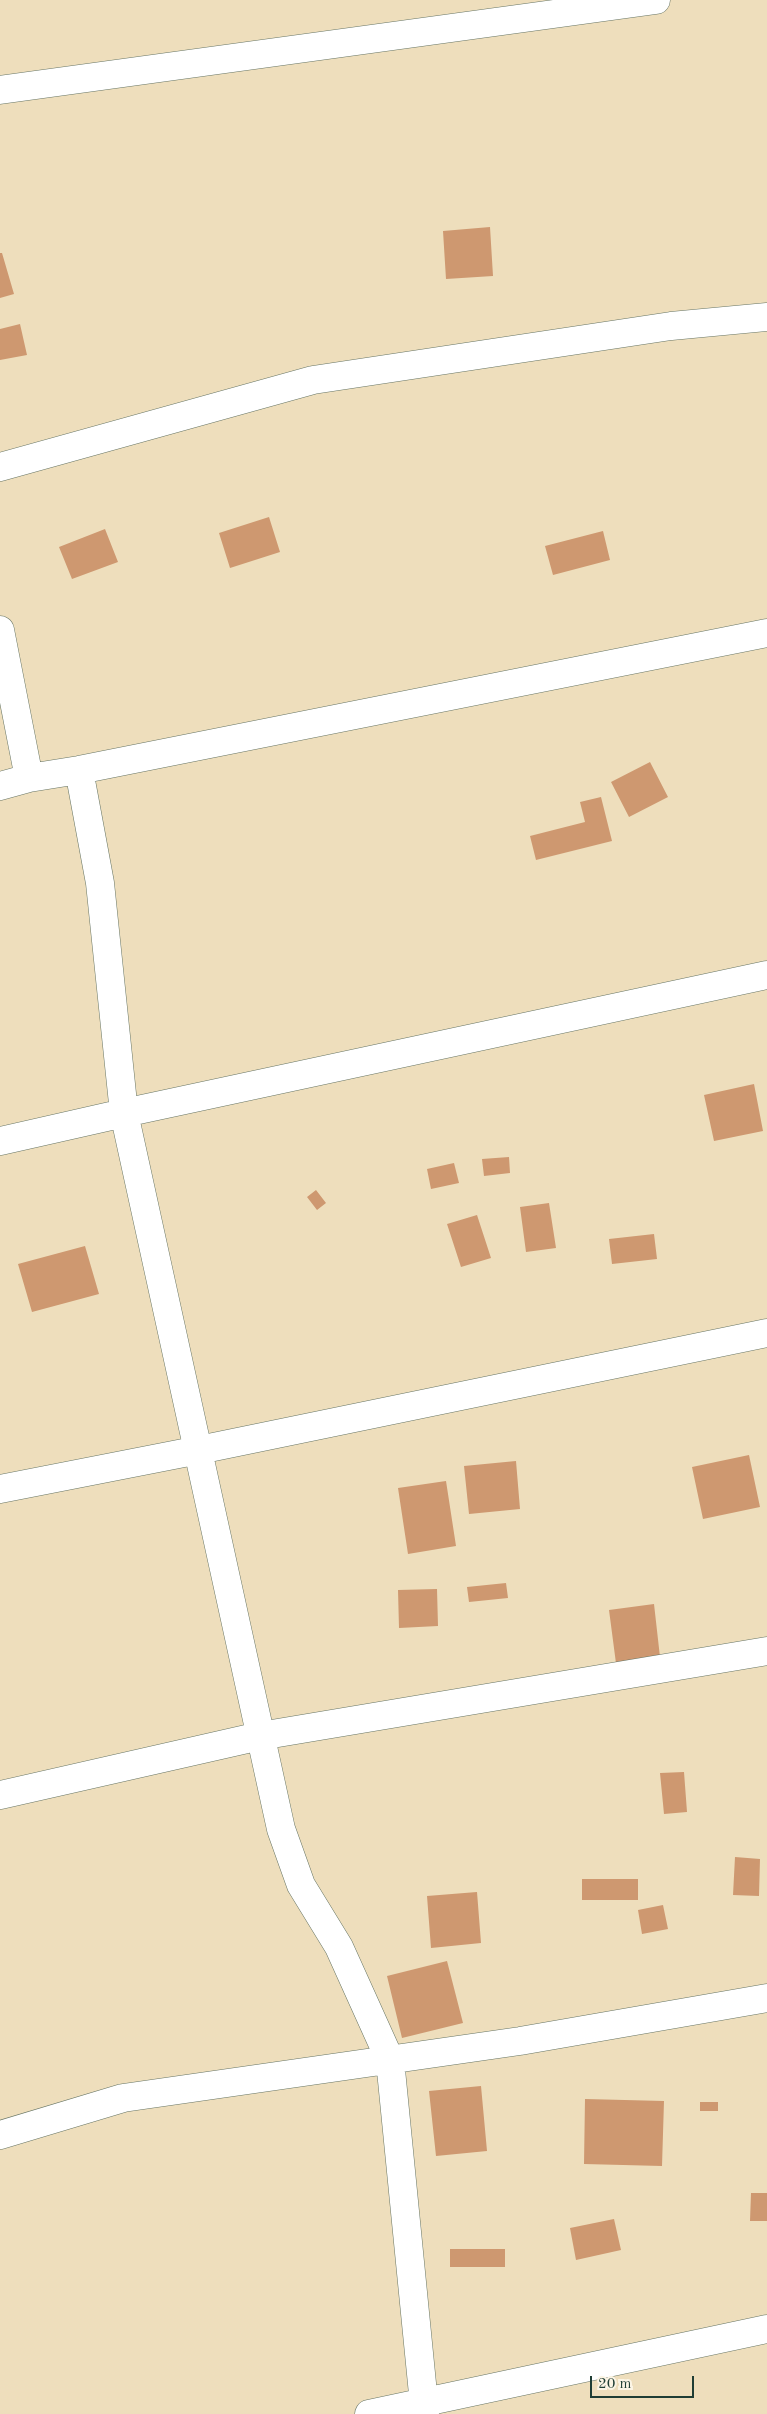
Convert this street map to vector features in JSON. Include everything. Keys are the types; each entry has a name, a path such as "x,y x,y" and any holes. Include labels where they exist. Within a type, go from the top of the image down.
{"street":[{"path":"0,90 656,0"},
{"path":"0,468 313,380 671,326 767,317"},
{"path":"0,630 29,778"},
{"path":"0,786 29,778 79,770 767,633"},
{"path":"79,770 100,883 124,1113 200,1450 281,1829 302,1885 339,1947 390,2060 425,2408"},
{"path":"0,1142 124,1113 767,975"},
{"path":"0,1489 200,1450 767,1333"},
{"path":"0,1795 260,1736 767,1651"},
{"path":"0,2135 123,2098 520,2041 767,1998"},
{"path":"369,2414 425,2408 767,2329"}],"building":[{"path":"490,227 493,276 446,279 443,231"},
{"path":"0,253 2,253 14,294 0,298"},
{"path":"20,324 27,355 0,360 0,329"},
{"path":"269,517 280,552 230,568 219,533"},
{"path":"105,529 118,562 72,579 59,547"},
{"path":"603,531 610,560 553,575 545,546"},
{"path":"650,762 668,797 629,817 611,782"},
{"path":"601,797 612,841 536,860 530,836 585,822 580,802"},
{"path":"754,1084 763,1131 714,1141 704,1095"},
{"path":"509,1157 510,1173 484,1176 482,1159"},
{"path":"454,1163 459,1183 431,1189 427,1169"},
{"path":"316,1190 326,1203 317,1210 307,1197"},
{"path":"549,1203 556,1248 526,1252 520,1207"},
{"path":"477,1215 491,1258 461,1267 447,1224"},
{"path":"654,1234 657,1259 612,1264 609,1239"},
{"path":"85,1246 99,1294 32,1312 18,1264"},
{"path":"749,1455 760,1507 703,1519 692,1467"},
{"path":"516,1461 520,1509 469,1514 464,1466"},
{"path":"446,1481 456,1546 408,1554 398,1488"},
{"path":"506,1583 508,1598 469,1602 467,1587"},
{"path":"437,1589 438,1626 399,1628 398,1590"},
{"path":"654,1604 661,1666 617,1671 609,1610"},
{"path":"684,1772 687,1812 664,1814 660,1773"},
{"path":"735,1857 760,1859 759,1896 733,1895"},
{"path":"582,1879 638,1879 638,1900 582,1900"},
{"path":"477,1892 481,1943 431,1948 427,1896"},
{"path":"663,1905 668,1929 642,1934 638,1910"},
{"path":"447,1961 463,2023 402,2038 387,1976"},
{"path":"481,2086 487,2151 436,2156 429,2091"},
{"path":"585,2099 664,2101 662,2166 584,2164"},
{"path":"700,2102 718,2102 718,2111 700,2111"},
{"path":"751,2193 767,2193 767,2221 750,2221"},
{"path":"614,2219 621,2250 576,2260 570,2228"},
{"path":"450,2249 505,2249 505,2267 450,2267"}]}
